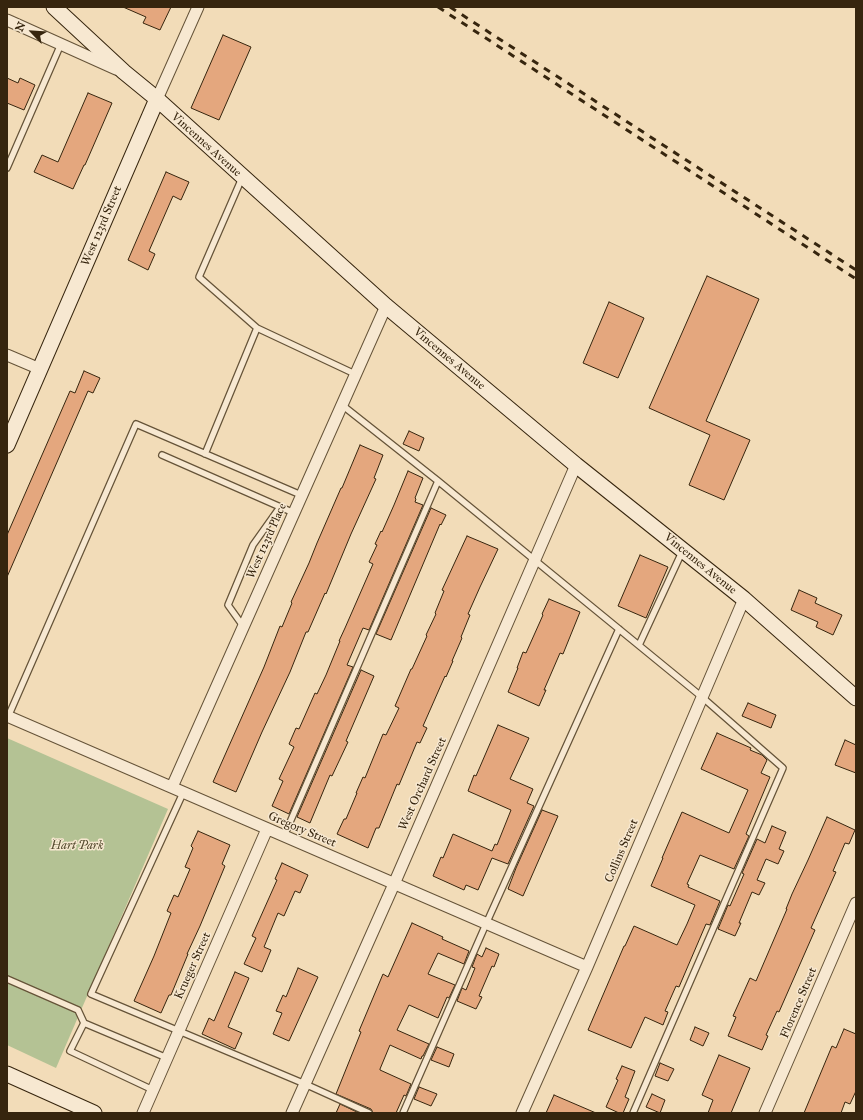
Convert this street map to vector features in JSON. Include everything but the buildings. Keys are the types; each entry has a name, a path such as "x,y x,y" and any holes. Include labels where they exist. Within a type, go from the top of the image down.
{"main road":[{"name":"Vincennes Avenue","path":"54,7 124,72 386,306 576,465 744,599 856,698"},
{"name":"West 123rd Street","path":"7,445 157,100"},
{"path":"7,1074 94,1113"}],"street":[{"name":"West 123rd Street","path":"157,100 198,7"},
{"path":"7,20 124,72"},
{"name":"West 123rd Place","path":"172,788 386,306"},
{"path":"7,355 40,369"},
{"name":"West Orchard Street","path":"292,1113 394,884 576,465"},
{"name":"Collins Street","path":"522,1113 744,599"},
{"name":"Gregory Street","path":"8,717 586,967"},
{"name":"Krueger Street","path":"143,1113 267,829"},
{"name":"Florence Street","path":"765,1113 856,903"}],"lane":[{"path":"7,168 61,44"},
{"path":"242,177 199,277 257,328 355,374"},
{"path":"205,454 257,328"},
{"path":"342,404 639,645 784,768 633,1113"},
{"path":"8,717 136,424 301,495"},
{"path":"162,455 294,512"},
{"path":"284,836 438,481"},
{"path":"243,627 228,605 253,545 280,507"},
{"path":"639,645 683,550"},
{"path":"403,1113 486,924 619,629"},
{"path":"184,792 91,994 305,1084 369,1113"},
{"path":"7,980 78,1010 84,1023 167,1058"},
{"path":"84,1023 70,1051 153,1090"}],"green space":[{"name":"Hart Park","path":"7,738 168,809 56,1068 7,1045"}],"railway":[{"path":"438,7 856,279"},
{"path":"450,7 856,270"}]}
